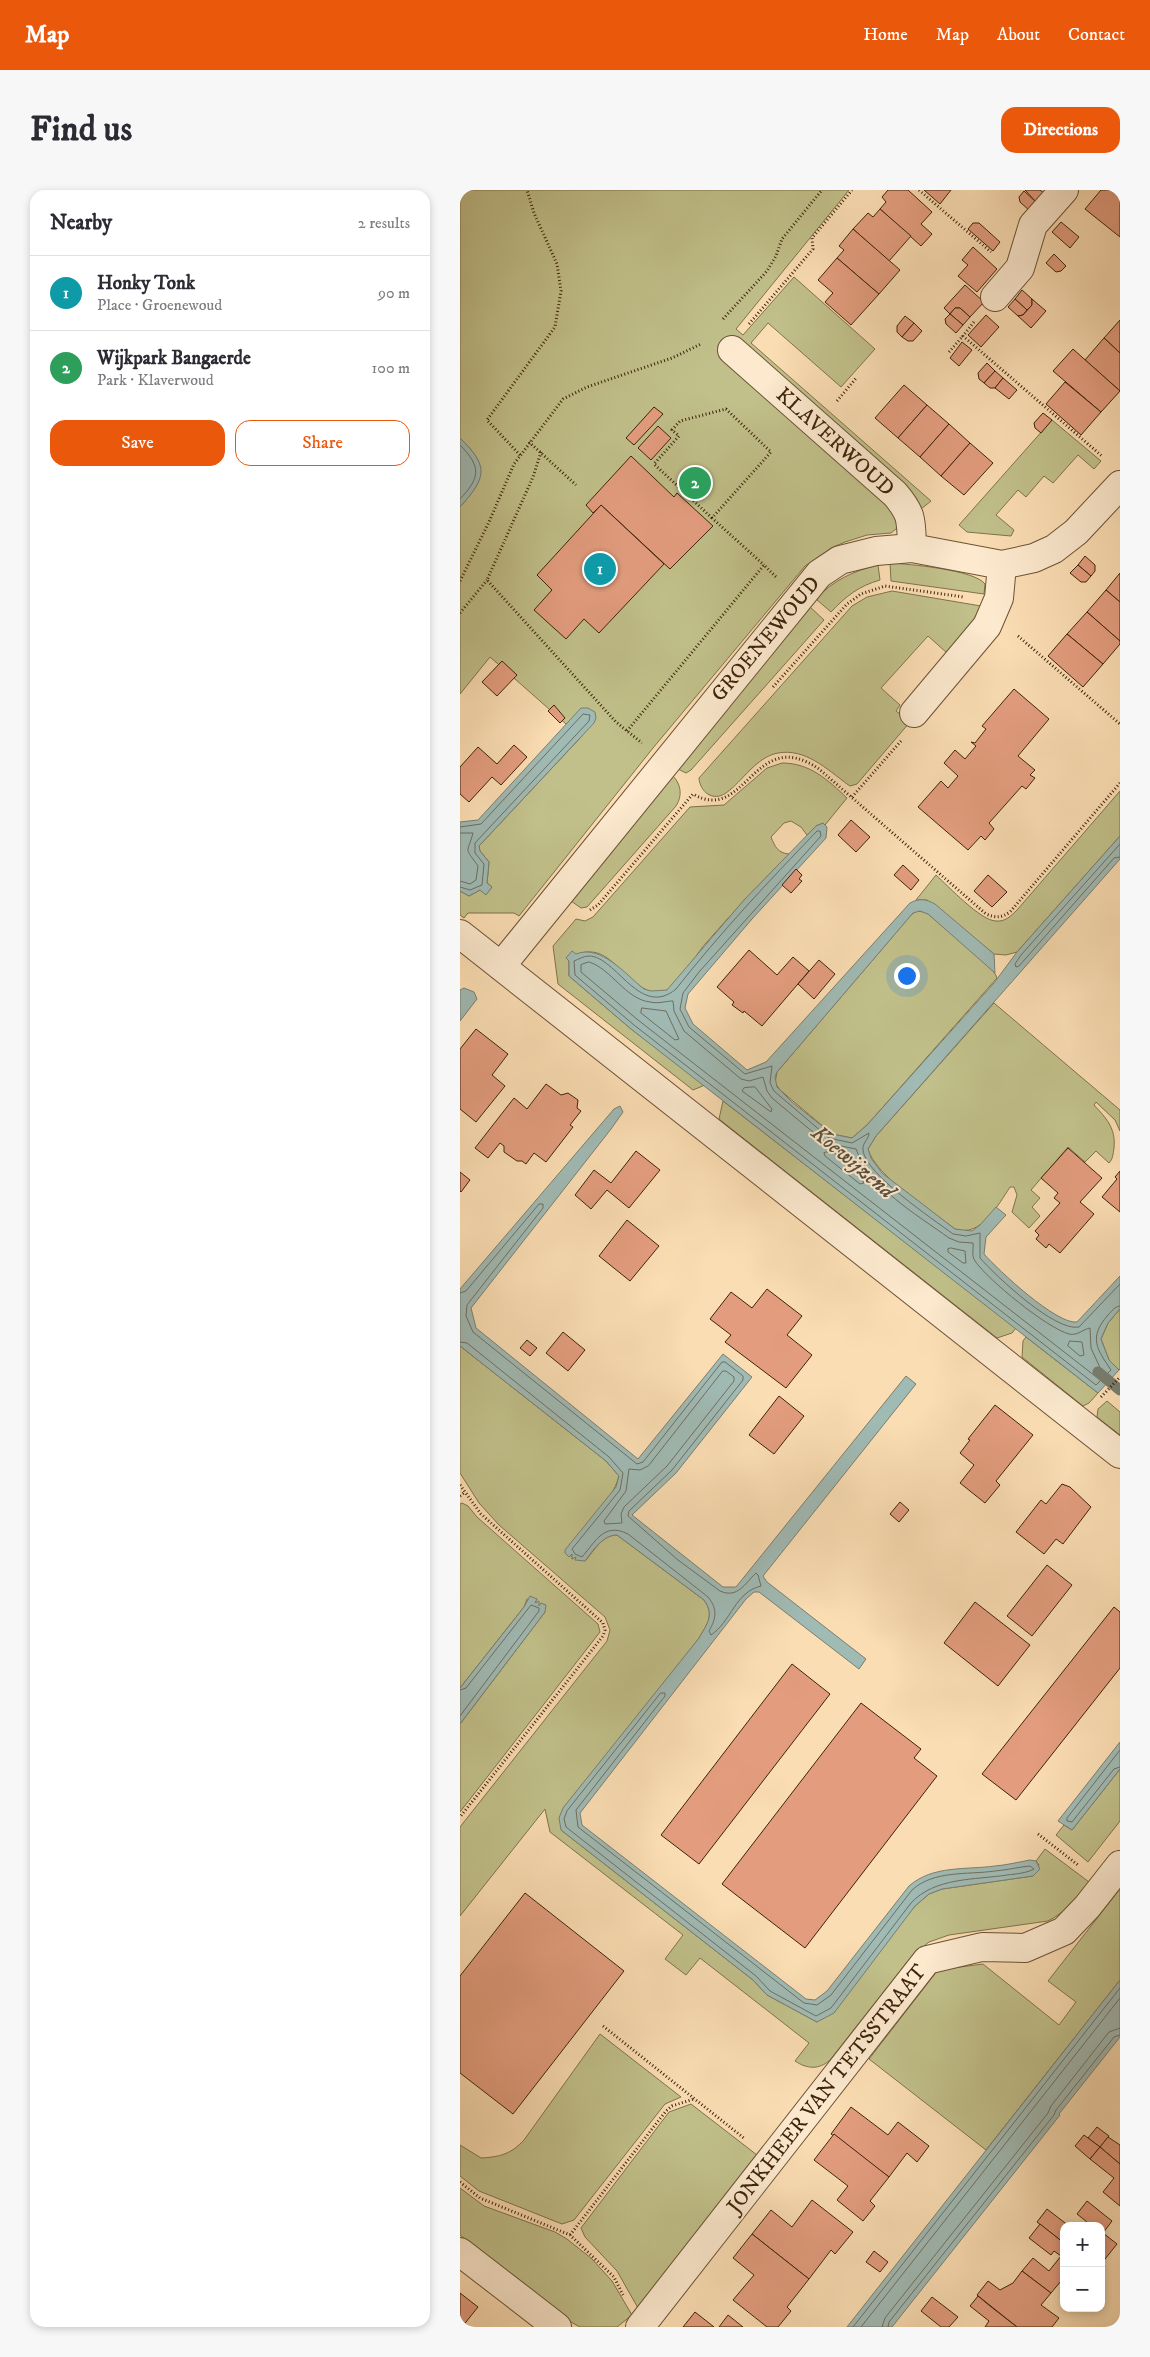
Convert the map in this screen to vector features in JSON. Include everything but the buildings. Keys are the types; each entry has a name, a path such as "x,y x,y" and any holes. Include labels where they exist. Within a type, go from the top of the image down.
{"street":[{"path":"995,297 1020,268 1033,225 1064,190"},
{"name":"KLAVERWOUD","path":"738,340 895,494 911,519 912,548"},
{"name":"GROENEWOUD","path":"501,966 798,597 819,574 840,560 876,551 912,548 1002,565 1034,558 1054,549 1076,532 1120,485"},
{"path":"914,713 987,626 994,608 1002,565"},
{"path":"460,934 1120,1454"},
{"name":"JONKHEER VAN TETSSTRAAT","path":"642,2325 927,1960 982,1947 1025,1948 1064,1931 1112,1875"},
{"path":"460,2252 556,2327"}],"path":[{"path":"520,454 487,420 555,327 560,291 557,264 534,213 527,190"},
{"path":"717,325 767,270 776,256 782,239 822,190"},
{"path":"738,340 813,249 812,238 852,190"},
{"path":"919,190 1016,274"},
{"path":"949,352 995,297"},
{"path":"962,336 1105,460"},
{"path":"460,581 489,522 514,464 529,442 564,399 587,387 672,358 701,344 706,338"},
{"path":"712,518 771,452 726,409 680,421 672,430 679,436 654,464 712,518 764,565 798,597 812,602 832,620"},
{"path":"529,442 576,485"},
{"path":"460,613 487,580 533,477 541,452"},
{"path":"627,731 764,565"},
{"path":"487,580 610,715 665,763"},
{"path":"770,690 847,604 861,594 886,586 994,608 1120,724"},
{"path":"852,797 913,727 914,713"},
{"path":"558,896 576,911 583,913 589,911 598,905 693,794 701,799 716,801 730,797 765,763 775,759 796,758 808,762 852,797 986,914 1000,917 1010,912 1120,783"},
{"path":"1100,1398 1120,1377"},
{"path":"460,1485 481,1514 603,1623 605,1630 604,1636 460,1818"},
{"path":"460,1496 464,1493"},
{"path":"1038,1834 1112,1875"},
{"path":"603,2026 771,2159"},
{"path":"570,2235 666,2111 672,2106 694,2099"},
{"path":"460,2182 480,2198 570,2235 614,2277 624,2298 642,2325"}],"shaded area":[{"path":"460,190 849,190 736,329 743,335 794,277 875,349 841,387 768,323 751,343 931,501 891,533 867,535 845,542 831,548 805,566 653,748 519,916 514,913 468,913 464,918 460,915 460,891 469,896 480,890 486,894 492,887 487,883 489,862 480,851 479,846 582,736 569,722 566,724 490,657 460,694 460,507 475,488 480,472 476,457 460,438"},
{"path":"1052,420 1101,461 1094,469 1078,455 1053,483 1044,476 1026,497 1018,490 996,515 1014,530 1011,536 967,532 959,525"},
{"path":"890,563 956,571 969,575 985,584 984,594 891,581"},
{"path":"878,565 880,580 853,592 831,612 816,599 844,577"},
{"path":"892,591 981,606 973,623 947,653 928,636 881,688 900,705 896,711 910,722 857,784 850,786 815,761 788,752 770,755 763,759 721,796 708,794 702,788 699,778 852,606 867,597"},
{"path":"809,606 824,620 691,770 686,773 676,768"},
{"path":"782,763 810,769 833,785 847,798 825,825 823,823 816,826 807,835 801,827 791,821 784,823 771,837 777,849 789,854 716,931 672,987 657,992 647,990 601,954 585,952 567,958 569,961 569,976 631,1029 705,1085 693,1090 558,984 553,946 576,919 585,921 593,917 690,807 724,805 767,768"},
{"path":"671,774 677,781 680,789 680,798 676,806 587,907 581,908 571,901"},
{"path":"1120,791 1120,836 1017,952 1006,955 994,954 927,900 916,900 936,875 982,915 996,921 1005,920 1017,910"},
{"path":"916,911 928,914 966,945 986,963 997,978 867,1125 852,1138 832,1134 780,1090 775,1083 777,1072"},
{"path":"994,1003 1120,1110 1120,1131 1115,1120 1096,1102 1094,1105 1112,1129 1114,1141 1112,1158 1109,1163 1096,1151 1085,1162 1068,1147 1031,1190 1040,1198 1032,1207 1040,1216 1029,1228 1012,1212 1017,1195 1014,1187 1010,1187 988,1218 973,1229 964,1231 955,1229 893,1181 881,1170 868,1149 876,1136"},
{"path":"723,1101 1016,1328 1012,1333 997,1338 719,1119"},
{"path":"1120,1309 1119,1370 1109,1360 1101,1339 1108,1323"},
{"path":"1026,1337 1098,1393 1089,1403 1083,1406 1022,1357 1023,1341"},
{"path":"460,1346 606,1461 619,1476 603,1507 565,1553 569,1556 572,1554 572,1559 576,1556 585,1561 603,1541 617,1535 704,1600 709,1610 709,1619 699,1638 561,1830 753,1980 767,1995 817,2022 915,1906 929,1894 942,1889 1033,1876 1039,1865 1036,1861 1045,1849 1089,1882 1076,1899 1066,1909 1048,1921 949,1935 929,1942 912,1956 830,2060 817,2067 804,2066 795,2061 809,2043 700,1958 686,1975 665,1959 683,1935 550,1832 545,1809 460,1916 460,1827 607,1641 610,1630 605,1617 499,1525 479,1503 460,1473"},
{"path":"1107,1401 1120,1412 1120,1435 1097,1417 1098,1409"},
{"path":"460,1504 468,1506 477,1517 598,1624 600,1632 460,1812 460,1724 545,1612 534,1603 537,1599 527,1599 524,1607 460,1688"},
{"path":"1120,1769 1120,1821 1088,1862 1056,1835 1064,1825 1072,1830"},
{"path":"1120,1889 1120,1980 986,2150 869,2059 938,1970 983,1964 1059,2025 1076,2002 1048,1981"},
{"path":"600,2034 681,2097 665,2104 574,2220 562,2224 479,2191 460,2176 460,2145 481,2158 500,2156 514,2149 524,2140"},
{"path":"691,2104 757,2155 638,2308 617,2271 585,2237 581,2228 669,2112"},
{"path":"460,2188 484,2206 555,2232 567,2239 592,2259 612,2281 632,2315 617,2327 580,2327 571,2322 460,2235"}],"water":[{"path":"460,438 476,457 481,472 475,488 460,507"},
{"path":"581,708 588,708 595,712 596,718 594,723 479,846 480,851 489,862 487,883 492,887 486,895 480,890 469,896 460,891 460,822 478,820"},
{"path":"823,823 827,827 826,838 752,919 688,994 685,1008 693,1024 747,1070 766,1062 913,901 922,900 935,904 994,954 995,973 928,914 920,911 913,913 777,1072 775,1077 777,1087 792,1102 832,1134 852,1138 867,1125 994,983 1017,952 1120,836 1120,859 876,1136 868,1149 871,1158 882,1173 955,1229 972,1231 996,1207 1006,1215 986,1237 984,1254 1028,1295 1056,1315 1068,1321 1077,1322 1120,1276 1120,1309 1108,1323 1101,1339 1109,1360 1119,1370 1098,1393 631,1029 569,976 569,961 566,958 572,951 576,954 594,953 612,962 644,989 651,991 667,990 744,900 816,826"},
{"path":"464,988 474,992 477,999 460,1021 460,990"},
{"path":"620,1106 623,1112 611,1129 471,1308 476,1328 638,1459 723,1354 752,1377 676,1473 632,1515 723,1587 736,1587 906,1376 916,1384 763,1576 767,1582 866,1659 859,1669 759,1592 754,1592 746,1599 580,1813 582,1825 806,1999 815,2000 827,1991 909,1886 918,1879 939,1871 999,1866 1030,1860 1036,1861 1040,1869 1033,1876 942,1889 929,1894 915,1906 834,2013 817,2022 767,1995 753,1980 561,1830 559,1818 563,1808 699,1638 709,1619 709,1610 704,1600 617,1535 603,1540 585,1561 575,1560 576,1557 572,1559 572,1554 569,1557 565,1553 565,1550 616,1487 619,1476 606,1461 460,1346 460,1289 614,1109"},
{"path":"530,1596 537,1599 535,1603 539,1601 539,1606 541,1603 546,1605 545,1612 460,1724 460,1688 524,1607"},
{"path":"1120,1742 1120,1769 1072,1830 1058,1821"},
{"path":"1120,1980 1120,2037 1060,2115 892,2327 847,2327"}],"waterway":[{"name":"Koewijzend","path":"1098,1372 1120,1390"}],"place":[{"name":"Wijkpark Bangaerde","path":"695,483"},
{"name":"Honky Tonk","path":"600,569"}]}
